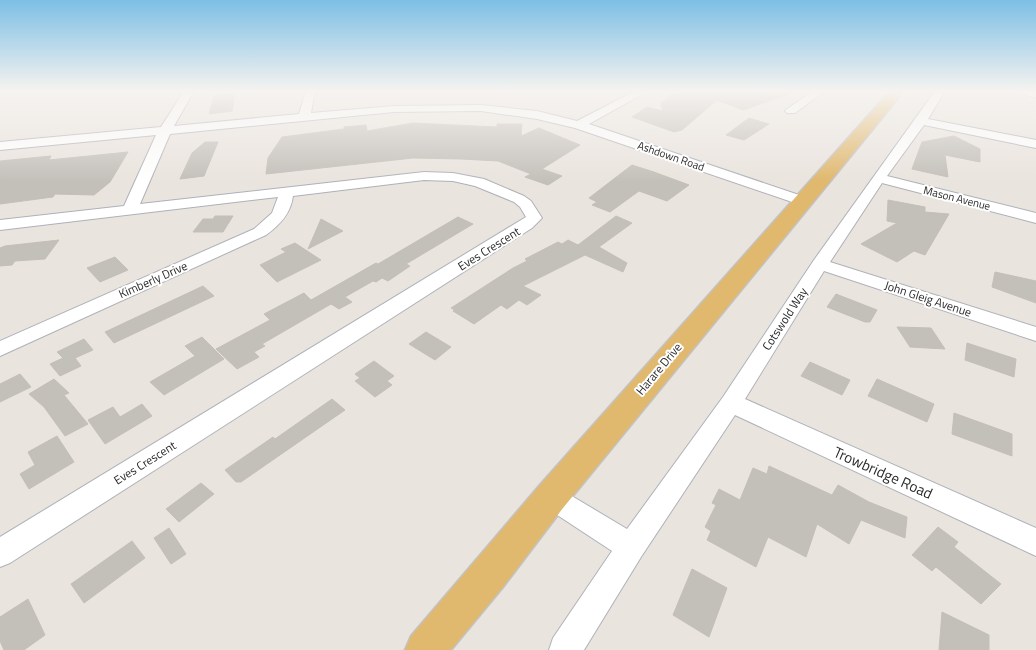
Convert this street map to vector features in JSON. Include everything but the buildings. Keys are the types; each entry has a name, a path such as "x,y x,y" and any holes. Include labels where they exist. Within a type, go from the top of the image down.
{"main road":[{"name":"Harare Drive","path":"425,650 552,497 871,121"}],"street":[{"path":"130,210 171,121"},
{"name":"Ashdown Road","path":"0,146 258,121"},
{"name":"Ashdown Road","path":"561,121 803,200"},
{"path":"578,126 587,121"},
{"name":"Cotswold Way","path":"564,650 878,178 922,121"},
{"path":"924,121 1036,144"},
{"name":"Eves Crescent","path":"0,225 424,176 452,177 479,182 519,199 526,204 534,218 518,231 0,553"},
{"name":"Mason Avenue","path":"878,178 1036,218"},
{"name":"Kimberly Drive","path":"0,349 260,232 278,217 285,204 286,192"},
{"name":"John Gleig Avenue","path":"820,264 1036,334"},
{"name":"Trowbridge Road","path":"730,403 1036,542"},
{"path":"552,497 631,547"}]}
